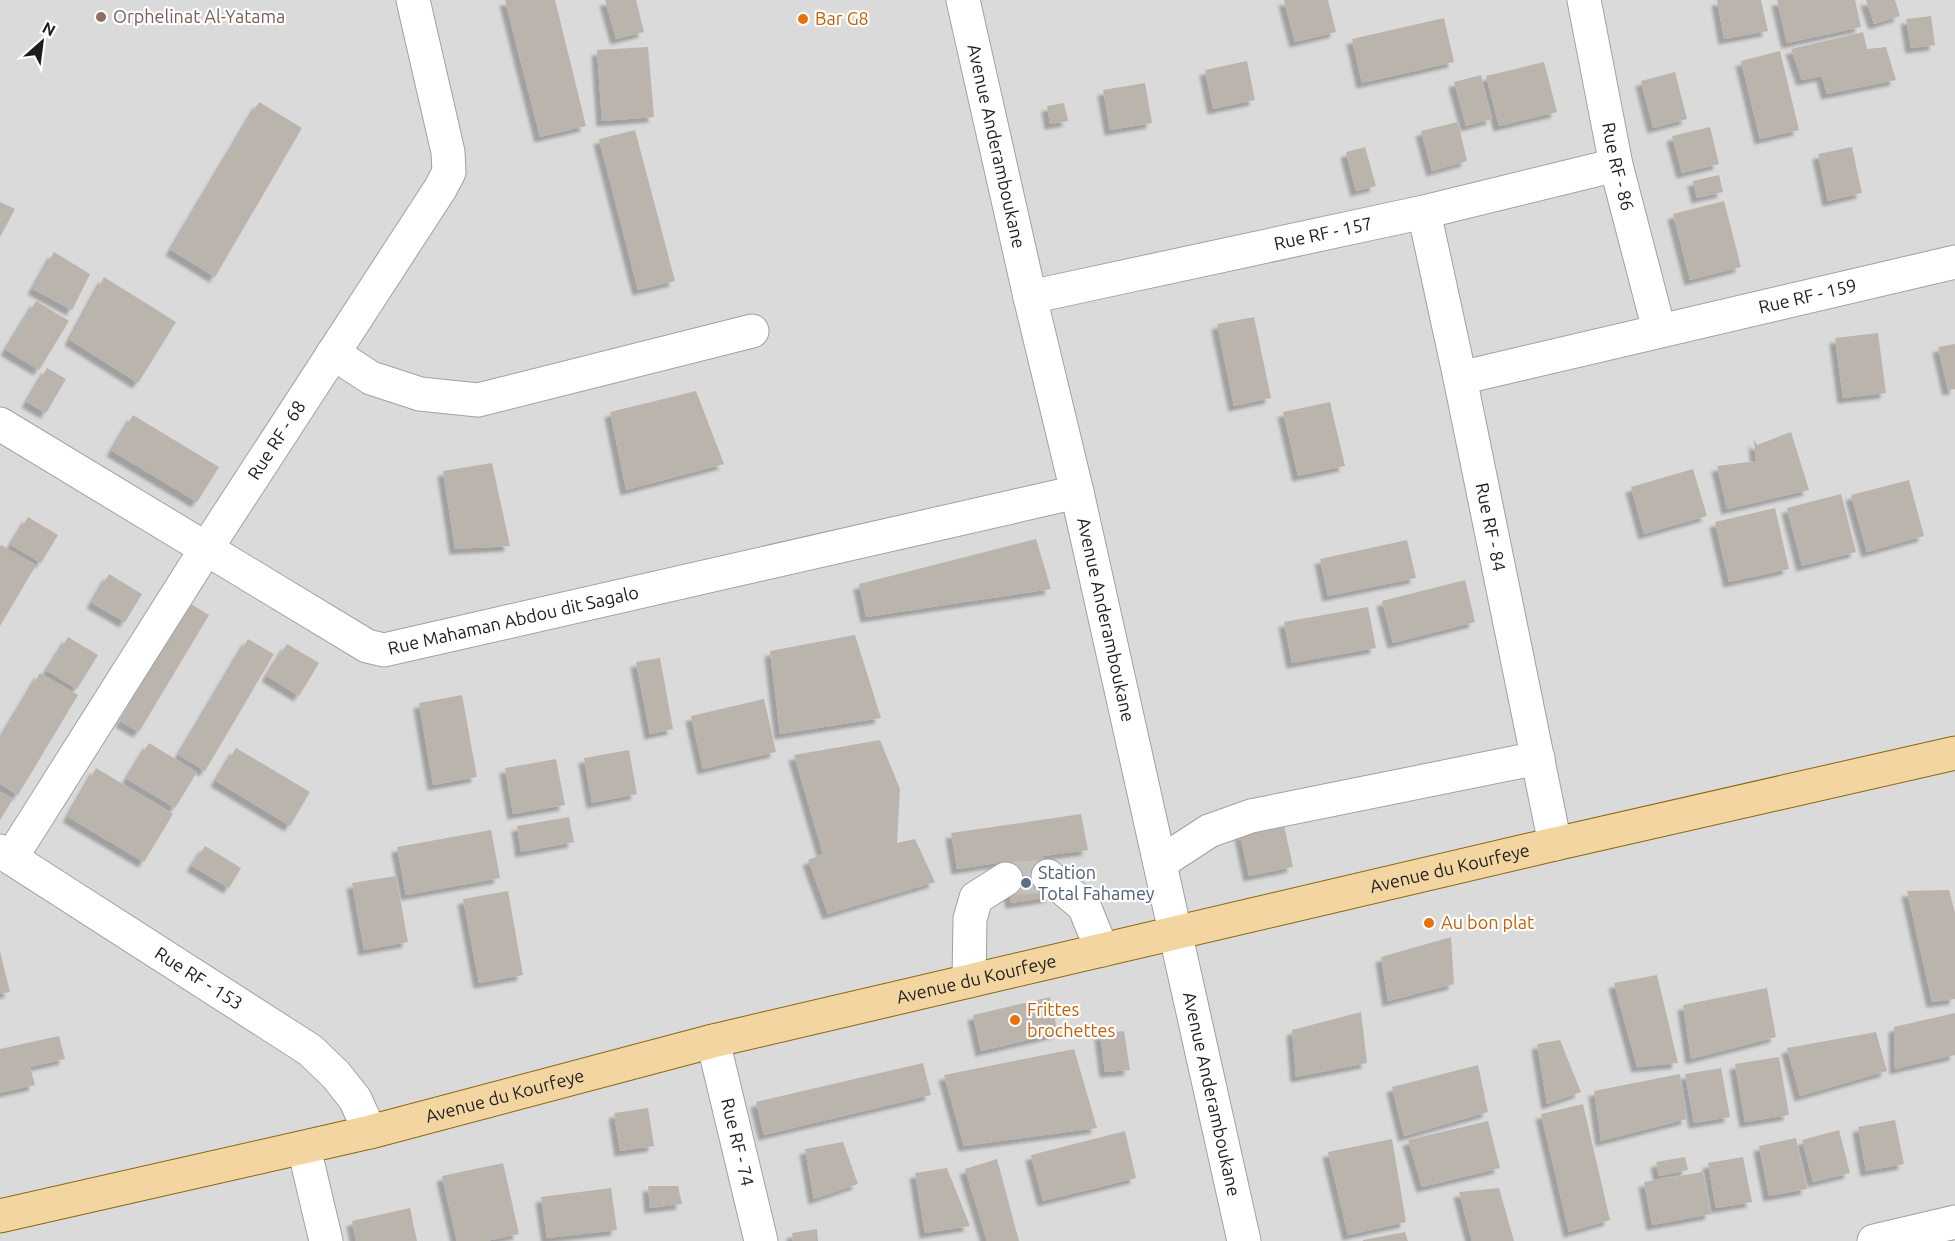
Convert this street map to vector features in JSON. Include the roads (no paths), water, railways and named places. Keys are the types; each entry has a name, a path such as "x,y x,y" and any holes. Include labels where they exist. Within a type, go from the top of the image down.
{"main road":[{"name":"Avenue du Kourfeye","path":"0,1216 370,1132 713,1041 1175,932 1955,753"}],"street":[{"name":"Rue RF - 68","path":"5,854 206,549 449,172 448,152 413,0"},
{"name":"Avenue Anderamboukane","path":"963,0 1077,492 1244,1241"},
{"name":"Rue RF - 86","path":"1584,0 1616,165 1659,330"},
{"name":"Rue RF - 157","path":"1030,297 1424,212 1616,165"},
{"name":"Rue RF - 84","path":"1424,212 1555,844"},
{"name":"Rue RF - 159","path":"1460,378 1955,262"},
{"path":"333,353 371,378 420,394 478,400 752,331"},
{"name":"Rue Mahaman Abdou dit Sagalo","path":"0,424 367,646 384,650 1077,492"},
{"path":"1160,863 1209,831 1251,816 1538,758"},
{"name":"Rue RF - 153","path":"5,854 310,1050 336,1075 355,1099 370,1132"},
{"path":"1048,876 1084,906 1102,950"},
{"path":"969,981 970,919 976,898 1006,879"},
{"name":"Rue RF - 74","path":"713,1041 761,1241"},
{"path":"304,1148 326,1241"},
{"path":"1874,1241 1955,1222"}],"tunnel":[{"path":"1006,879 1048,876"}],"place":[{"name":"Orphelinat Al-Yatama","path":"101,17"},
{"name":"Bar G8","path":"803,19"},
{"name":"Station Total Fahamey","path":"1026,883"},
{"name":"Au bon plat","path":"1429,923"},
{"name":"Frittes brochettes","path":"1015,1020"}]}
